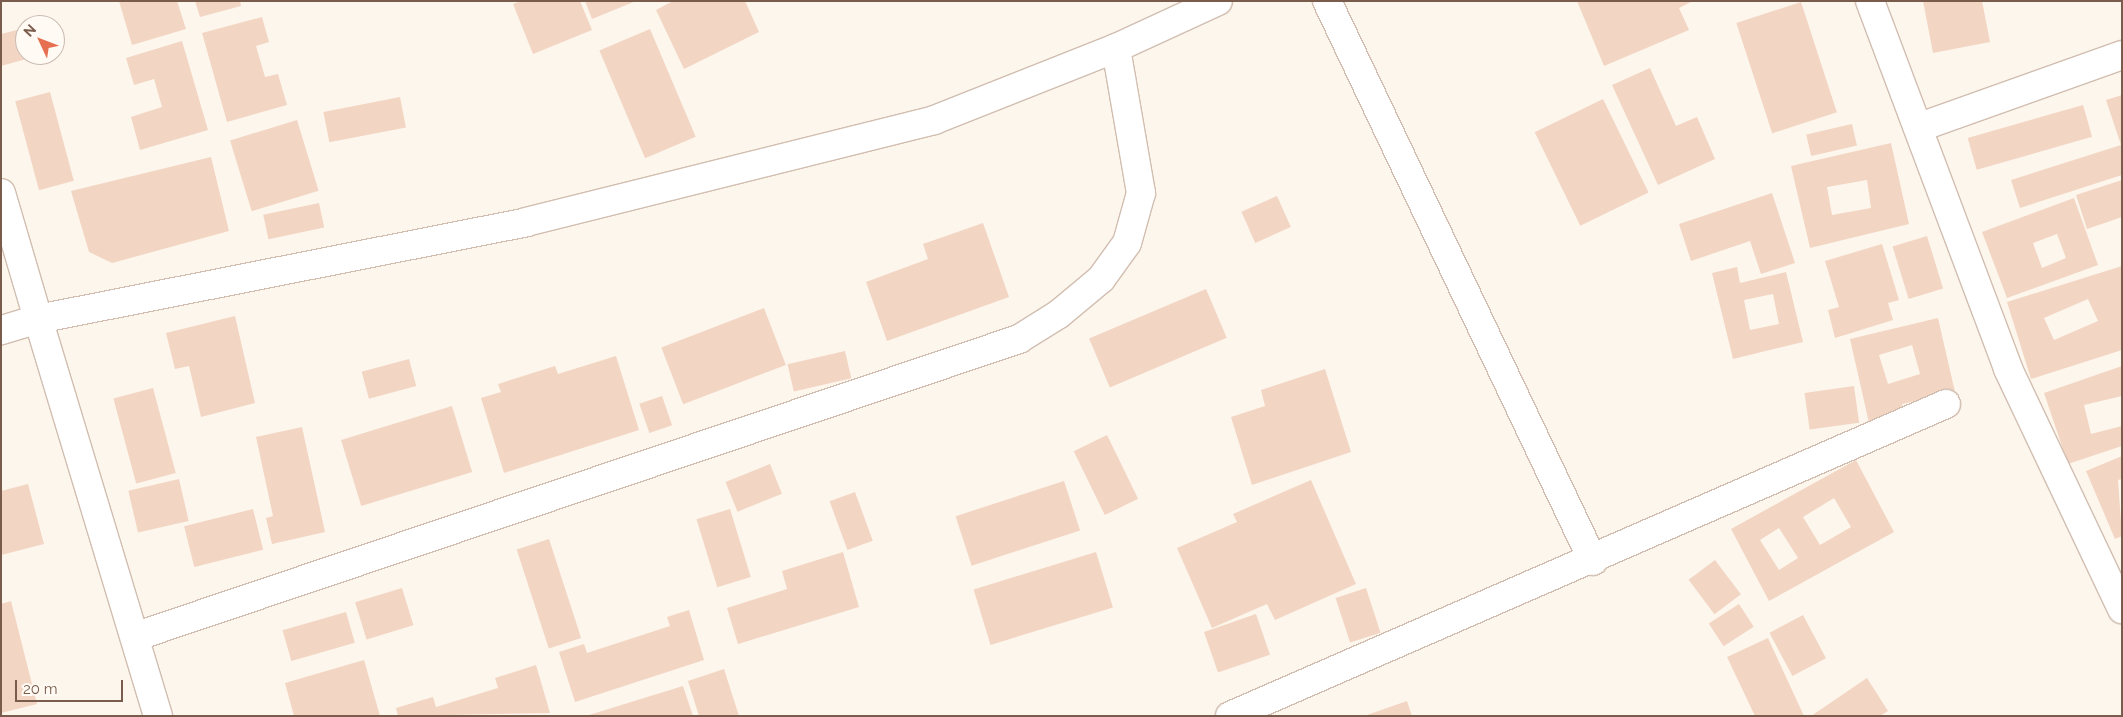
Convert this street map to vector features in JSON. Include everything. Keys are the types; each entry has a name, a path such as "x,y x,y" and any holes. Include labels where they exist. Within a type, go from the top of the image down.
{"street":[{"path":"1,330 38,319 526,222 934,120 1116,48 1218,1"},
{"path":"1327,1 1593,561"},
{"path":"1870,1 1920,127 2008,369 2122,609"},
{"path":"137,636 1019,339 1059,314 1101,279 1127,243 1142,194 1116,48"},
{"path":"1920,127 2122,55"},
{"path":"1,193 38,319 137,636 158,716"},
{"path":"1230,716 1593,561 1946,404"}],"building":[{"path":"119,1 177,1 186,29 132,45"},
{"path":"195,1 240,1 241,6 200,17"},
{"path":"521,1 580,1 592,30 533,54 513,4"},
{"path":"585,1 636,1 592,19"},
{"path":"673,1 745,1 759,32 684,69 656,10"},
{"path":"1577,1 1693,1 1679,8 1689,30 1604,66"},
{"path":"1923,1 1982,1 1990,42 1933,53"},
{"path":"1801,2 1837,112 1772,133 1736,23"},
{"path":"262,17 269,42 256,46 265,77 278,74 287,105 227,122 202,33"},
{"path":"650,29 696,137 645,158 599,50"},
{"path":"15,30 15,62 1,66 1,34"},
{"path":"182,41 208,130 140,150 131,117 162,107 154,79 134,85 126,58"},
{"path":"1650,68 1676,126 1697,117 1715,159 1658,185 1612,85"},
{"path":"50,92 74,181 39,190 15,101"},
{"path":"2122,95 2122,175 2020,208 2011,180 2121,145 2106,100"},
{"path":"400,97 406,127 329,142 323,112"},
{"path":"1603,99 1649,192 1580,226 1535,132"},
{"path":"2083,105 2092,137 1977,170 1968,138"},
{"path":"297,120 319,191 252,211 230,140"},
{"path":"1852,124 1857,145 1811,156 1806,135"},
{"path":"1891,143 1909,224 1810,248 1791,166","holes":["1867,180 1871,208 1832,215 1827,187"]},
{"path":"211,157 229,231 112,263 89,252 71,191"},
{"path":"2122,180 2122,217 2087,229 2076,195"},
{"path":"1772,193 1795,263 1761,274 1750,241 1691,261 1679,224"},
{"path":"1277,196 1291,227 1255,243 1241,212"},
{"path":"2074,198 2098,265 2007,298 1982,232","holes":["2057,234 2066,258 2042,268 2033,243"]},
{"path":"319,203 324,227 268,239 263,215"},
{"path":"983,223 1009,297 887,341 866,282 928,259 923,244"},
{"path":"1927,236 1943,289 1909,299 1893,247"},
{"path":"1882,244 1899,300 1888,303 1893,320 1835,338 1828,310 1839,307 1825,261"},
{"path":"2122,266 2122,350 2031,379 2007,302","holes":["2088,299 2098,321 2054,340 2044,318"]},
{"path":"1737,267 1740,283 1786,272 1803,342 1733,359 1712,273","holes":["1773,294 1779,324 1750,330 1744,300"]},
{"path":"1206,289 1227,338 1110,387 1089,339"},
{"path":"764,308 786,365 683,404 661,347"},
{"path":"235,316 255,403 201,417 189,366 175,369 166,333"},
{"path":"1938,318 1955,392 1902,404 1905,414 1869,423 1850,339","holes":["1912,345 1920,374 1888,384 1879,355"]},
{"path":"845,351 851,378 794,392 788,364"},
{"path":"616,356 639,430 504,473 481,398 501,392 498,384 555,366 558,374"},
{"path":"409,359 416,386 369,399 362,372"},
{"path":"2122,366 2122,396 2084,405 2091,434 2122,426 2122,446 2068,464 2044,393"},
{"path":"1325,369 1351,452 1252,485 1231,417 1265,406 1261,390"},
{"path":"1854,386 1859,423 1810,430 1804,393"},
{"path":"153,388 176,473 136,484 113,399"},
{"path":"662,396 672,425 649,433 639,404"},
{"path":"452,406 472,472 361,506 341,440"},
{"path":"302,427 325,532 272,544 266,518 273,516 256,437"},
{"path":"1107,435 1138,499 1105,515 1074,451"},
{"path":"2122,456 2122,479 2118,480 2122,536 2115,539 2086,471"},
{"path":"1856,460 1894,532 1769,601 1731,529","holes":["1834,498 1851,527 1820,545 1803,517","1779,528 1798,558 1779,570 1760,540"]},
{"path":"770,464 782,494 737,512 725,482"},
{"path":"179,479 189,521 138,533 128,491"},
{"path":"1311,480 1356,584 1275,620 1267,604 1212,628 1177,548 1237,522 1233,514"},
{"path":"1064,481 1080,530 972,566 956,516"},
{"path":"28,484 44,544 1,555 1,491"},
{"path":"855,492 873,541 847,550 830,501"},
{"path":"253,509 263,550 194,567 184,526"},
{"path":"730,509 751,577 717,587 697,519"},
{"path":"549,539 581,638 549,648 517,550"},
{"path":"843,552 859,607 738,644 727,608 787,589 782,571"},
{"path":"1096,552 1113,607 991,645 974,589"},
{"path":"1715,560 1741,594 1715,614 1689,580"},
{"path":"402,588 413,625 367,640 355,602"},
{"path":"1366,588 1381,633 1350,643 1336,598"},
{"path":"11,601 37,704 1,713 1,604"},
{"path":"1739,604 1754,627 1724,646 1709,624"},
{"path":"689,610 704,660 575,702 559,652 584,644 587,653 670,626 667,617"},
{"path":"346,612 355,643 291,661 283,630"},
{"path":"1256,614 1270,655 1218,673 1204,632"},
{"path":"1803,615 1826,658 1792,676 1769,633"},
{"path":"1768,638 1804,716 1755,716 1727,657"},
{"path":"364,660 380,716 294,716 285,683"},
{"path":"536,665 550,713 398,716 396,708 433,697 436,707 498,688 495,678"},
{"path":"724,669 739,716 699,716 688,681"},
{"path":"1867,678 1888,711 1880,716 1811,716"},
{"path":"683,686 693,716 589,716 589,715"},
{"path":"1407,701 1412,716 1367,716 1367,715"}]}
